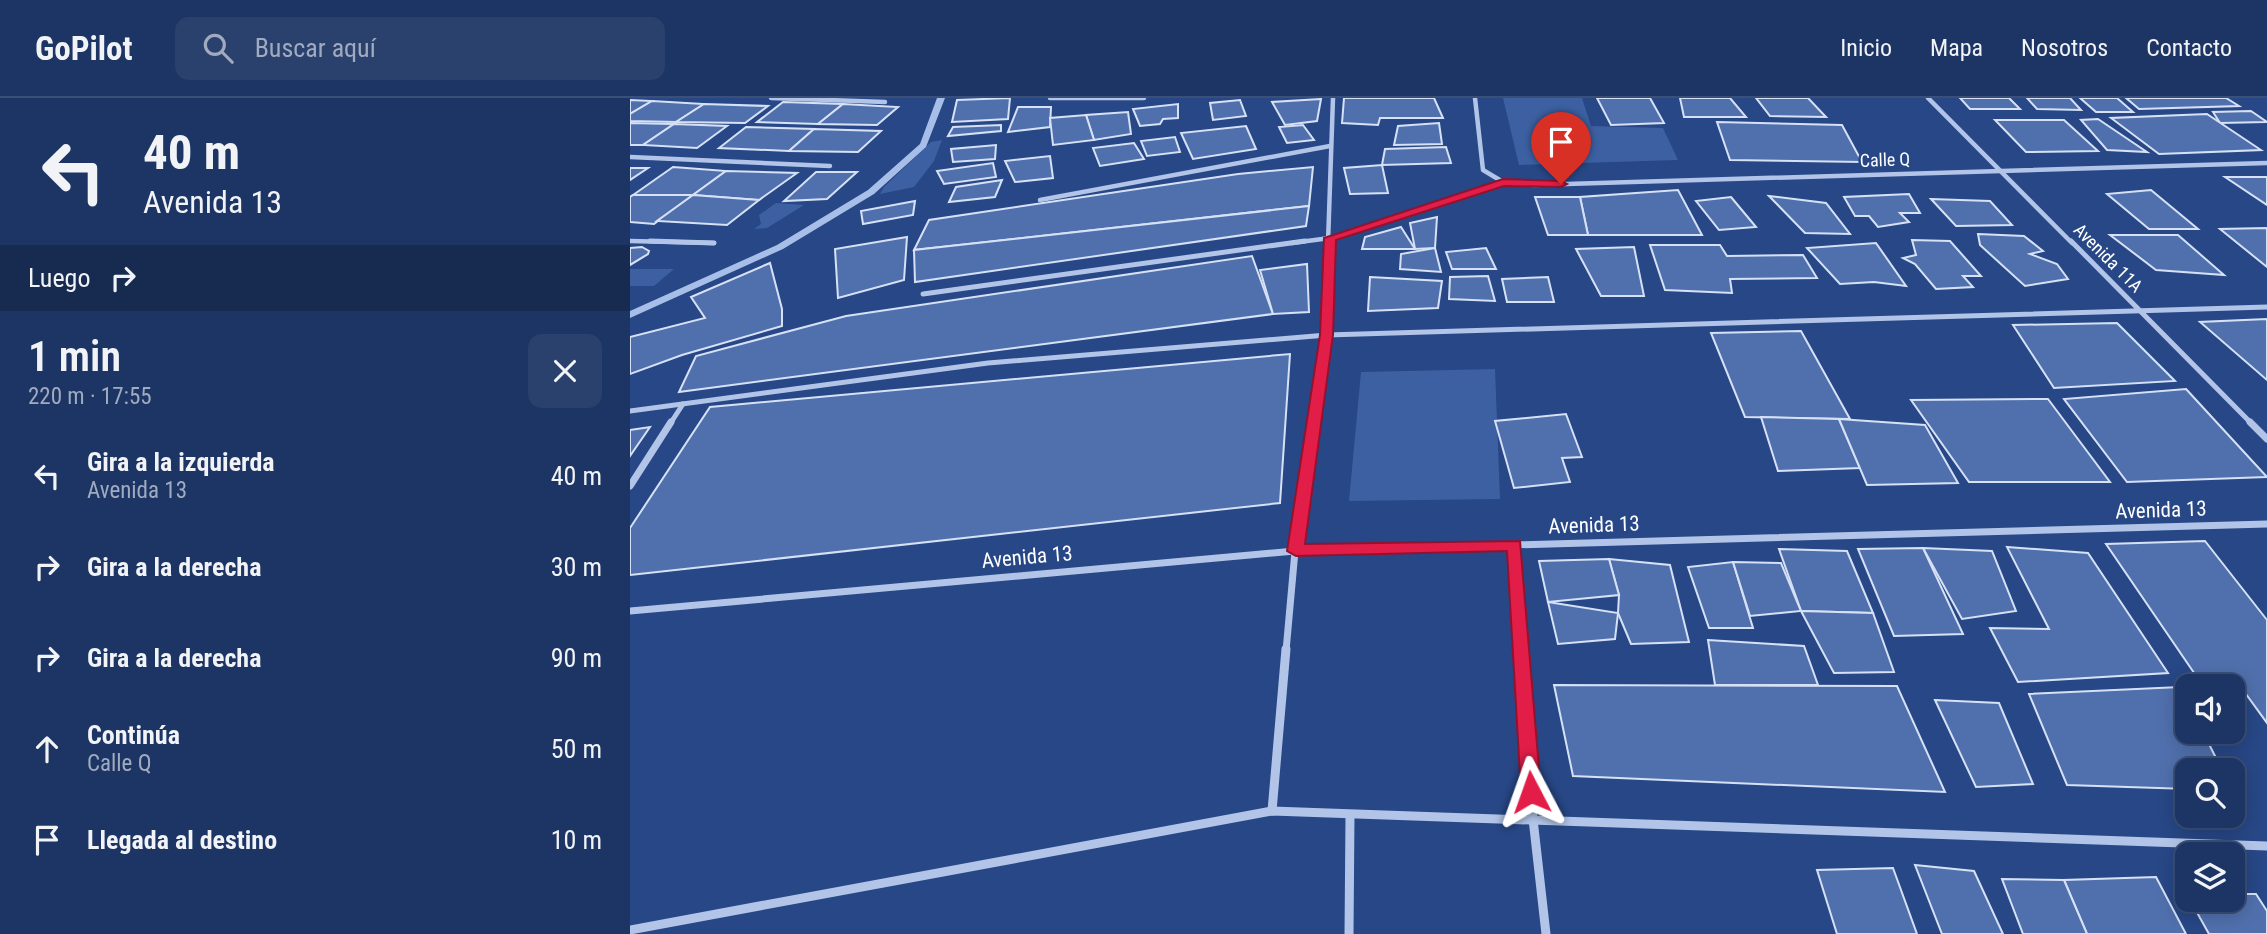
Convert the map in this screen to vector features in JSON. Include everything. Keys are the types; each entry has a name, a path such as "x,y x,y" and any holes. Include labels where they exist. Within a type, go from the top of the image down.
{"street":[{"path":"771,98 886,102"},
{"path":"1050,98 1144,98"},
{"path":"1272,811 1296,551 1327,335 1329,146 1334,98"},
{"path":"1475,98 1483,170 1503,182"},
{"name":"Avenida 11A","path":"1928,98 2267,439"},
{"path":"1040,200 1186,175 1329,146"},
{"path":"630,157 830,166"},
{"name":"Calle Q","path":"1503,182 1534,185 2267,163"},
{"path":"923,294 1330,238 1503,182"},
{"path":"630,241 714,243"},
{"path":"630,411 988,363 1327,335 2267,307"},
{"path":"630,486 683,404"},
{"name":"Avenida 13","path":"630,611 1296,551 2267,524"},
{"path":"1514,545 1533,819 1546,934"},
{"path":"630,930 1272,811 2267,846"},
{"path":"1349,934 1350,815"}],"shaded area":[{"path":"1503,98 1582,98 1591,126 1663,128 1678,160 1519,165"},
{"path":"942,140 934,161 914,187 880,194 931,142"},
{"path":"776,203 804,205 767,228 754,229 761,224 759,215"},
{"path":"630,269 674,269 654,286 630,286"},
{"path":"1495,369 1500,499 1349,501 1361,372"}],"building":[{"path":"1010,98 1008,119 952,122 957,100"},
{"path":"1344,98 1434,98 1443,118 1380,118 1378,125 1342,123"},
{"path":"1597,98 1650,98 1664,123 1611,125"},
{"path":"1680,98 1730,98 1746,117 1684,117"},
{"path":"1756,98 1808,98 1826,117 1770,116"},
{"path":"1960,98 2009,98 2020,109 1970,109"},
{"path":"2027,98 2070,98 2081,110 2037,109"},
{"path":"2080,98 2117,98 2133,112 2096,112"},
{"path":"2126,98 2226,98 2239,106 2139,109"},
{"path":"1321,99 1317,121 1285,125 1272,102"},
{"path":"630,100 652,101 630,114"},
{"path":"1240,100 1246,116 1213,120 1210,103"},
{"path":"652,101 704,104 676,122 630,121 630,114"},
{"path":"783,102 843,104 818,124 757,122"},
{"path":"704,104 768,106 745,123 676,122"},
{"path":"843,104 898,107 877,125 818,124"},
{"path":"1178,104 1178,118 1163,119 1160,124 1140,126 1133,109"},
{"path":"1018,107 1051,107 1050,127 1008,132"},
{"path":"2251,111 2267,122 2220,123 2213,112"},
{"path":"1128,112 1131,134 1094,140 1086,115"},
{"path":"2207,114 2261,150 2159,154 2111,118"},
{"path":"1086,115 1094,140 1053,145 1050,118"},
{"path":"2098,119 2147,152 2107,150 2081,120"},
{"path":"1995,120 2064,120 2098,151 2026,152"},
{"path":"1717,122 1842,125 1862,162 1730,160"},
{"path":"630,123 674,124 643,145 630,145"},
{"path":"1439,123 1442,144 1394,145 1398,126"},
{"path":"674,124 727,126 697,148 643,145"},
{"path":"1001,125 1001,131 948,136 953,127"},
{"path":"1303,125 1314,140 1287,143 1279,127"},
{"path":"1246,126 1256,149 1193,159 1181,133"},
{"path":"746,127 814,129 789,151 719,148"},
{"path":"814,129 881,131 858,152 789,151"},
{"path":"1175,137 1180,152 1147,156 1141,141"},
{"path":"1134,143 1144,159 1100,166 1093,148"},
{"path":"996,145 995,159 953,162 951,149"},
{"path":"1446,147 1451,163 1382,165 1385,149"},
{"path":"1050,156 1053,178 1015,182 1005,161"},
{"path":"993,163 996,177 944,184 937,171"},
{"path":"1382,165 1388,193 1350,194 1344,168"},
{"path":"673,167 726,171 693,195 633,195"},
{"path":"1313,167 1309,206 914,250 929,220 1238,174"},
{"path":"630,168 648,168 630,180"},
{"path":"726,171 797,173 759,200 693,195"},
{"path":"816,172 857,172 827,199 784,201"},
{"path":"2225,177 2267,177 2267,205"},
{"path":"1002,180 995,197 949,202 956,187"},
{"path":"1678,190 1702,235 1588,235 1580,197"},
{"path":"2151,190 2198,229 2149,229 2107,194"},
{"path":"1909,194 1920,213 1900,213 1909,222 1878,227 1869,216 1855,216 1844,197"},
{"path":"693,195 654,224 630,222 630,197"},
{"path":"693,195 759,200 727,225 657,221"},
{"path":"1769,196 1826,203 1850,234 1805,233"},
{"path":"1535,197 1580,197 1588,235 1548,235"},
{"path":"1731,197 1756,227 1719,230 1696,201"},
{"path":"1931,199 1990,201 2012,225 1956,226"},
{"path":"915,201 913,215 863,224 861,211"},
{"path":"1309,206 1306,226 915,282 914,250"},
{"path":"1437,217 1435,248 1415,249 1410,223"},
{"path":"1401,227 1415,249 1362,249 1365,237"},
{"path":"2267,228 2267,267 2220,229"},
{"path":"1978,234 2024,236 2043,251 2030,254 2057,264 2068,279 2025,286 1980,245"},
{"path":"2110,235 2178,235 2224,275 2156,270"},
{"path":"907,237 904,280 838,298 835,249"},
{"path":"1912,240 1950,241 1981,276 1963,276 1973,287 1936,289 1915,264 1903,258 1916,255"},
{"path":"1876,243 1906,286 1874,282 1840,284 1807,248"},
{"path":"1650,245 1720,245 1727,256 1803,255 1817,278 1730,279 1732,293 1665,290"},
{"path":"642,247 649,251 648,254 630,265 630,248"},
{"path":"1634,247 1644,296 1601,296 1576,249"},
{"path":"1435,248 1441,272 1400,269 1401,254"},
{"path":"1486,248 1496,269 1452,269 1446,252"},
{"path":"1252,256 1273,314 679,392 696,356 846,316"},
{"path":"770,263 782,309 782,326 682,355 630,374 630,337 705,318 691,297"},
{"path":"1307,264 1309,312 1273,314 1260,270"},
{"path":"1488,276 1495,301 1449,299 1450,277"},
{"path":"1370,277 1442,281 1438,308 1368,311"},
{"path":"1548,277 1554,302 1507,302 1502,279"},
{"path":"2267,319 2267,380 2200,322"},
{"path":"2117,323 2175,381 2054,388 2013,325"},
{"path":"1801,331 1850,419 1745,417 1711,333"},
{"path":"1290,354 1280,503 630,575 630,528 710,407"},
{"path":"2186,389 2267,477 2127,482 2064,399"},
{"path":"2048,399 2110,482 1969,482 1911,400"},
{"path":"1566,414 1582,457 1562,458 1570,482 1514,488 1495,421"},
{"path":"1761,417 1839,419 1860,468 1778,471"},
{"path":"1839,419 1925,425 1958,483 1867,485"},
{"path":"650,427 630,456 630,430"},
{"path":"2205,541 2267,620 2267,723 2245,693 2245,674 2195,674 2106,544"},
{"path":"2007,547 2088,553 2168,673 2018,682 1990,628 2049,629"},
{"path":"1923,548 1992,551 2016,611 1962,619"},
{"path":"1923,548 1963,634 1894,636 1858,549"},
{"path":"1779,549 1847,551 1873,613 1801,611"},
{"path":"1609,559 1670,565 1689,642 1631,644 1618,613 1619,595"},
{"path":"1609,559 1619,595 1548,602 1539,561"},
{"path":"1733,562 1753,628 1709,628 1688,567"},
{"path":"1733,562 1781,563 1801,611 1750,616"},
{"path":"1548,602 1618,613 1615,639 1558,644"},
{"path":"1801,611 1873,613 1894,672 1834,673"},
{"path":"1708,640 1804,646 1818,685 1715,685"},
{"path":"1554,685 1897,686 1945,792 1573,776"},
{"path":"2175,687 2175,744 2209,744 2216,758 2175,758 2175,789 2067,785 2029,694"},
{"path":"1935,700 1999,703 2033,784 1976,787"},
{"path":"1915,865 1974,871 2003,934 1942,934"},
{"path":"1893,868 1917,934 1837,934 1817,870"},
{"path":"2156,877 2186,934 2087,934 2064,880"},
{"path":"2002,879 2064,880 2087,934 2023,934"},
{"path":"2245,894 2256,894 2267,911 2267,934 2209,934 2197,912 2245,912"}],"waterway":[{"path":"630,315 780,247 871,192 923,145 941,98"}],"route":[{"path":"1531,792 1514,545 1296,551 1327,335 1330,238 1503,182 1561,184"}]}
